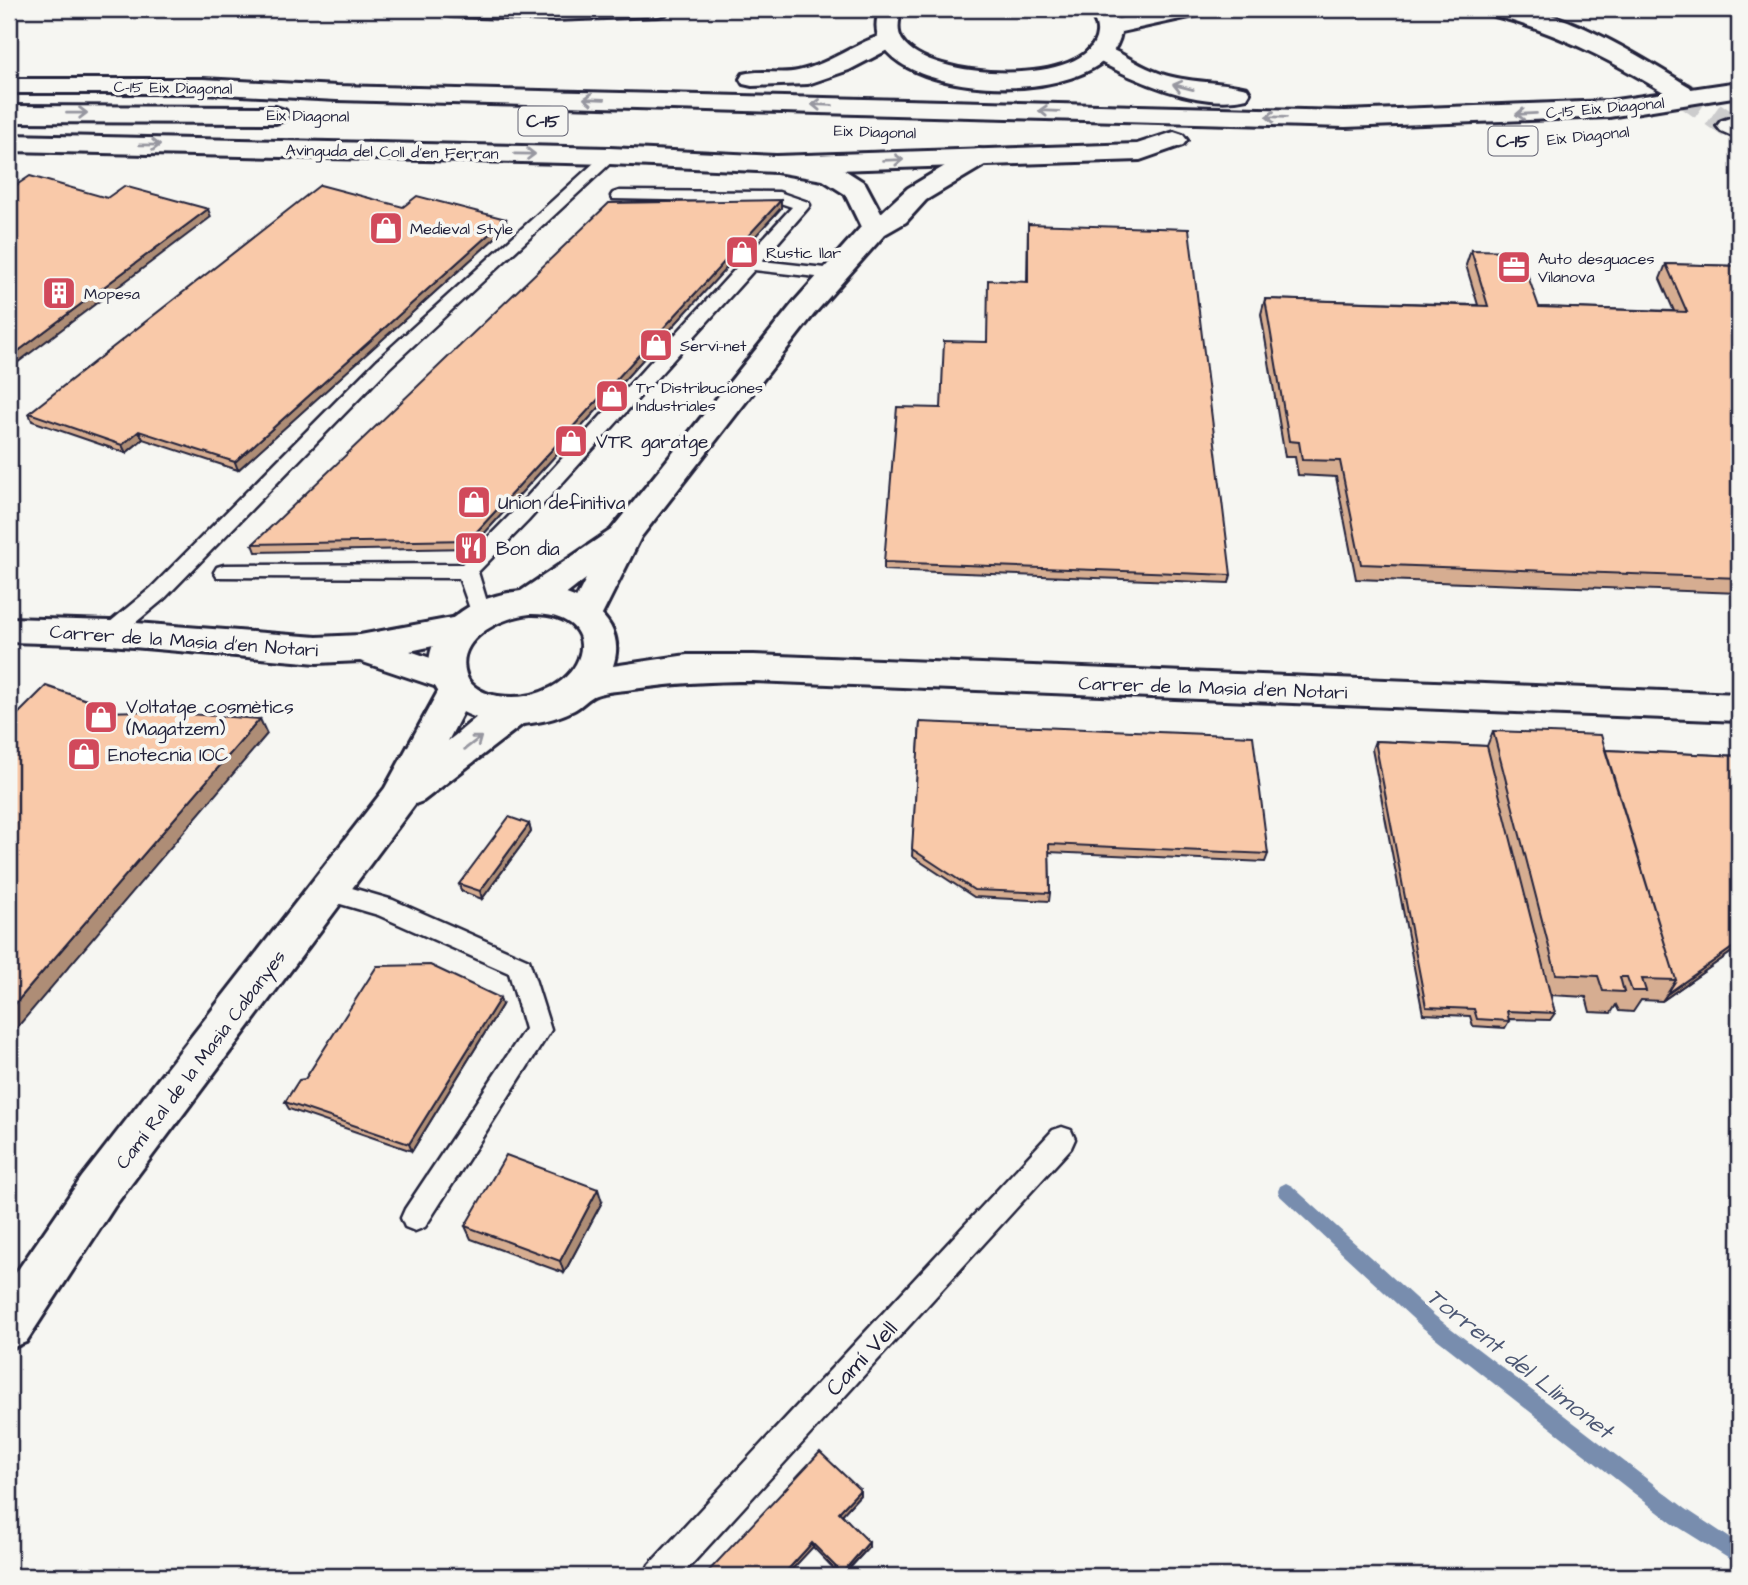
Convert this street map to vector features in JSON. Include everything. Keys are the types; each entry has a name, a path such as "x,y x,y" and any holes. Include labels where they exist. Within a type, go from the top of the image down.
{"main road":[{"path":"451,9 515,15 570,15 658,9"},
{"path":"890,9 885,24 889,40 902,55 925,67 955,76 1023,80 1055,75 1081,65 1099,52 1106,44 1104,19 1195,9"},
{"path":"1496,9 1530,16 1575,32 1615,51 1681,92"},
{"path":"730,79 799,79 841,65 889,40"},
{"path":"1099,52 1146,77 1195,90 1420,105 1470,116"},
{"name":"C-15","path":"203,86 238,78 689,79"},
{"name":"C-15 Eix Diagonal","path":"9,86 203,86 337,93"},
{"name":"C-15 Eix Diagonal","path":"1345,119 1621,108 1739,89"},
{"name":"Eix Diagonal","path":"337,93 1345,119"},
{"name":"Eix Diagonal","path":"9,114 88,112 366,116 747,128"},
{"path":"1702,121 1736,124"},
{"name":"Eix Diagonal","path":"1599,134 1626,131"},
{"path":"775,164 1140,152 1185,140 953,133"},
{"path":"1323,143 1387,142"},
{"name":"Avinguda del Coll d'en Ferran","path":"9,143 610,156 775,164"},
{"path":"530,602 626,533 804,308 875,228 896,216 917,194 979,157"},
{"path":"775,164 831,173 856,188 875,228"},
{"path":"593,629 559,603 530,602 505,606 472,621 450,645 446,661 452,684 475,704 501,711 535,709 564,699 586,682 598,664 593,629 626,533"},
{"name":"Carrer de la Masia d'en Notari","path":"9,630 110,633 317,650 360,648 472,621"},
{"name":"Carrer de la Masia d'en Notari","path":"593,629 687,668"},
{"name":"Carrer de la Masia d'en Notari","path":"360,648 407,661 452,684"},
{"name":"Carrer de la Masia d'en Notari","path":"586,682 687,668 754,668 1739,708"},
{"name":"Camí Ral de la Masia Cabanyes","path":"9,1325 98,1192 399,798 452,684"},
{"name":"Camí Ral de la Masia Cabanyes","path":"399,798 515,710"}],"lane":[{"path":"110,633 158,593 383,364 610,156"},
{"path":"224,572 467,571 750,265 802,205 779,197 619,196"},
{"path":"750,265 834,274"},
{"path":"467,571 472,621"},
{"path":"328,891 384,907 520,967 538,1030 415,1218"},
{"name":"Camí Vell","path":"660,1576 1062,1139"}],"building":[{"name":"Mopesa","path":"30,176 107,198 124,186 208,209 9,358 9,190"},
{"path":"320,185 403,207 417,196 506,219 235,462 139,431 122,445 29,413"},
{"path":"781,200 469,540 253,544 609,203"},
{"path":"1028,224 1189,229 1231,575 884,562 897,407 941,408 944,341 987,342 988,280 1028,282"},
{"path":"1471,250 1519,251 1539,307 1687,312 1666,264 1739,266 1739,578 1361,564 1340,461 1302,460 1299,442 1289,441 1265,299 1488,306"},
{"path":"46,686 93,702 101,712 145,711 260,719 9,1011 9,723"},
{"path":"920,722 1253,736 1268,854 1049,844 1050,893 974,890 912,849"},
{"path":"1493,731 1601,735 1676,980 1642,979 1646,991 1632,991 1627,977 1620,977 1624,992 1603,991 1598,976 1556,974"},
{"path":"1375,741 1487,746 1555,1013 1507,1011 1509,1021 1477,1019 1474,1009 1426,1007"},
{"path":"1605,750 1739,756 1739,943 1667,994 1676,980"},
{"path":"509,817 529,824 480,891 459,884"},
{"path":"430,965 500,998 409,1144 285,1102 299,1080 305,1079 377,966"},
{"path":"506,1155 598,1189 560,1261 465,1226"},
{"path":"820,1452 860,1490 839,1512 869,1542 842,1573 812,1543 782,1576 704,1576"}],"waterway":[{"name":"Torrent del Llimonet","path":"1286,1191 1429,1322 1679,1516 1739,1555"}],"tunnel":[{"path":"1681,92 1730,126"}],"place":[{"name":"Medieval Style","path":"386,228"},
{"name":"Rustic llar","path":"742,252"},
{"name":"Auto desguaces Vilanova","path":"1514,267"},
{"name":"Mopesa","path":"59,293"},
{"name":"Servi-net","path":"656,345"},
{"name":"Tr Distribuciones Industriales","path":"612,396"},
{"name":"VTR garatge","path":"571,441"},
{"name":"Union definitiva","path":"474,502"},
{"name":"Bon dia","path":"471,548"},
{"name":"Voltatge cosmètics (Magatzem)","path":"101,717"},
{"name":"Enotecnia IOC","path":"84,754"}]}
